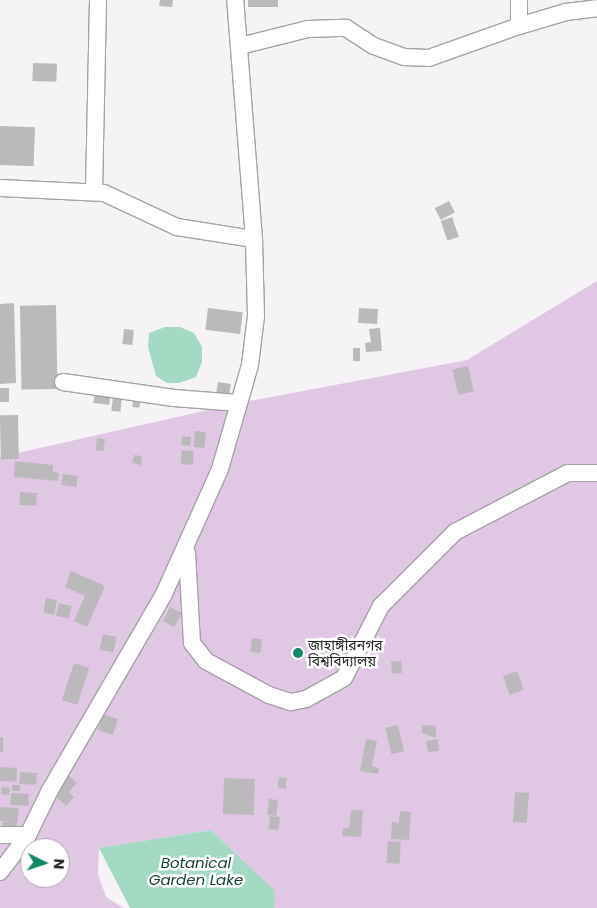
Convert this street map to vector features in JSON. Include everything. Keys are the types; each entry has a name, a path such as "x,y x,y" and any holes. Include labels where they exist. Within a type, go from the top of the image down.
{"street":[{"path":"94,192 98,0"},
{"path":"0,872 28,835 50,790 163,596 220,469 250,365 256,316 254,239 235,0"},
{"path":"519,26 520,0"},
{"path":"240,46 308,29 346,28 374,46 396,55 429,58 519,26 566,12 597,8"},
{"path":"0,188 104,193 177,227 254,239"},
{"path":"63,382 174,398 239,403"},
{"path":"187,543 186,579 192,643 206,661 242,682 291,702 306,699 344,678 381,606 455,532 568,473 597,473"},
{"path":"0,835 28,835"}],"shaded area":[{"name":"জাহাঙ্গীরনগর বিশ্ববিদ্যালয়","path":"597,281 597,908 274,908 274,891 211,830 99,848 98,874 106,897 124,908 0,908 0,457 239,403 467,360"}],"water":[{"path":"165,327 180,327 194,333 202,347 202,362 196,377 179,383 167,383 156,376 148,347 149,333"},
{"name":"Botanical Garden Lake","path":"211,830 275,891 274,908 130,908 99,848"}],"building":[{"path":"160,0 173,0 172,7 159,6"},
{"path":"248,0 278,0 278,7 248,7"},
{"path":"33,63 57,64 56,82 32,81"},
{"path":"0,126 35,127 34,166 0,165"},
{"path":"449,201 455,213 441,220 435,208"},
{"path":"452,217 459,237 447,241 441,221"},
{"path":"14,303 16,383 0,384 0,304"},
{"path":"56,305 57,389 21,390 20,306"},
{"path":"208,308 243,312 240,334 205,330"},
{"path":"359,308 378,309 377,324 358,323"},
{"path":"380,328 382,351 366,352 365,343 371,342 369,329"},
{"path":"124,329 134,330 132,345 122,344"},
{"path":"353,348 360,348 360,361 353,361"},
{"path":"468,366 474,391 458,395 452,370"},
{"path":"218,382 231,384 228,401 215,399"},
{"path":"0,388 9,388 9,402 0,402"},
{"path":"95,390 111,392 109,405 93,403"},
{"path":"134,395 141,396 139,408 132,407"},
{"path":"113,396 122,397 120,412 111,411"},
{"path":"0,415 18,415 19,459 1,459"},
{"path":"195,431 206,432 205,448 194,447"},
{"path":"182,436 191,437 190,446 181,445"},
{"path":"97,438 105,439 103,451 96,450"},
{"path":"182,450 194,451 193,465 181,464"},
{"path":"134,455 142,456 141,465 132,463"},
{"path":"15,461 53,465 53,472 59,473 58,481 14,477"},
{"path":"63,474 78,476 76,487 61,485"},
{"path":"20,492 37,493 36,506 19,505"},
{"path":"71,571 105,586 87,627 74,621 85,596 65,587"},
{"path":"46,598 57,600 54,615 43,613"},
{"path":"59,603 72,606 69,619 56,616"},
{"path":"170,607 182,613 174,627 163,621"},
{"path":"103,634 117,637 113,653 100,650"},
{"path":"252,638 262,639 260,653 251,652"},
{"path":"401,661 402,673 392,674 391,662"},
{"path":"74,663 89,668 77,705 62,700"},
{"path":"517,671 524,690 510,695 503,676"},
{"path":"103,714 118,719 113,735 98,730"},
{"path":"398,725 404,751 391,754 385,728"},
{"path":"422,725 436,726 436,738 422,733"},
{"path":"0,737 3,737 3,752 0,752"},
{"path":"366,739 377,741 372,766 379,768 378,774 360,771"},
{"path":"438,739 439,751 428,752 426,741"},
{"path":"0,767 17,768 16,782 0,781"},
{"path":"20,772 37,773 36,785 19,784"},
{"path":"67,774 77,783 69,792 74,797 66,806 51,792"},
{"path":"279,777 287,778 286,789 278,788"},
{"path":"224,778 255,779 254,815 223,814"},
{"path":"12,785 20,785 20,791 12,791"},
{"path":"2,787 10,788 9,795 1,794"},
{"path":"515,792 529,793 527,823 513,822"},
{"path":"11,793 29,794 28,806 10,805"},
{"path":"269,799 278,800 276,816 267,815"},
{"path":"0,807 19,808 16,831 3,831 3,822 13,822 0,821"},
{"path":"351,810 363,810 361,837 342,836 343,828 349,828"},
{"path":"400,811 411,812 409,840 391,839 392,822 399,823"},
{"path":"270,816 280,817 279,830 269,829"},
{"path":"388,841 401,842 399,864 386,863"}],"place":[{"name":"জাহাঙ্গীরনগর বিশ্ববিদ্যালয়","path":"298,653"}]}
